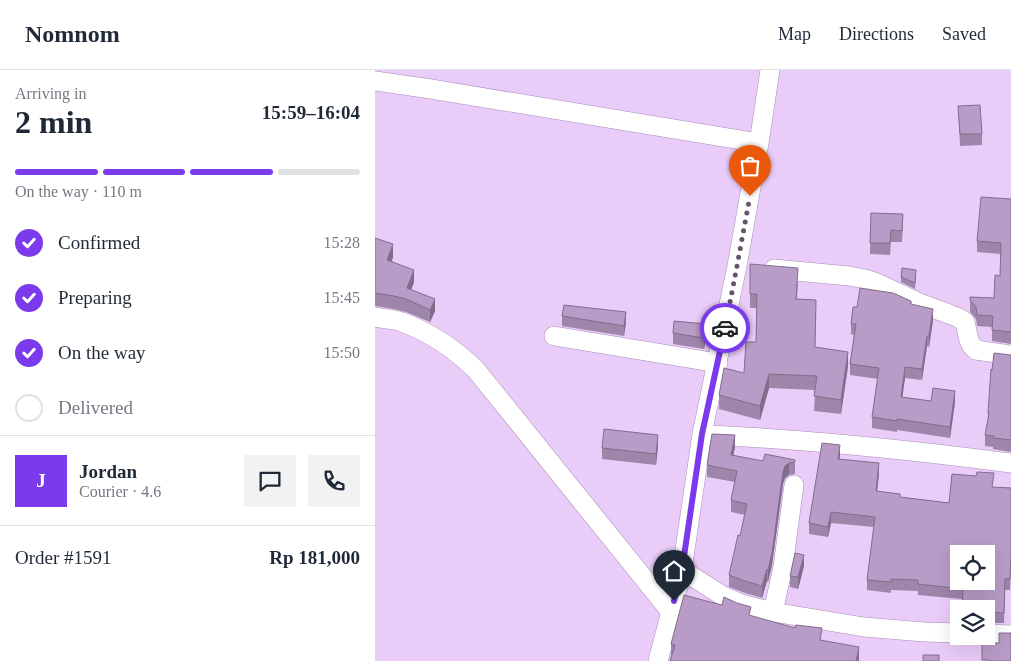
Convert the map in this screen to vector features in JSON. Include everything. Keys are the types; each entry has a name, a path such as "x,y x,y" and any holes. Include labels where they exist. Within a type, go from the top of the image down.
{"street":[{"path":"657,661 682,572 702,434 737,266 770,70"},
{"path":"375,81 759,143"},
{"path":"737,266 865,279 959,318 965,322 969,342 976,350 1011,355"},
{"path":"375,317 400,322 436,338 464,358 673,606"},
{"path":"554,336 718,363"},
{"path":"702,434 797,440 1011,463"},
{"path":"773,612 783,568 794,484"},
{"path":"682,572 723,596 741,604 773,612 864,627 950,633"},
{"path":"995,634 1011,635"}],"building":[{"path":"980,105 982,134 960,134 958,106"},
{"path":"981,197 1011,199 1011,332 992,330 993,316 977,315 976,307 970,300 970,297 994,298 995,275 1000,276 1001,243 977,241"},
{"path":"871,213 903,214 902,231 891,230 890,243 870,243"},
{"path":"375,238 393,244 387,260 414,270 407,288 435,299 430,310 406,299 375,293"},
{"path":"750,264 798,268 796,299 816,300 815,347 848,352 841,400 814,396 817,376 769,374 760,406 719,395 724,368 744,373 746,342 756,342 757,294 750,294"},
{"path":"902,268 916,270 915,283 901,277"},
{"path":"860,288 893,293 911,301 911,304 933,309 922,369 905,367 901,397 931,401 933,388 955,391 950,427 872,417 879,368 850,364 856,324 851,324 853,307 857,307"},
{"path":"564,305 626,312 624,326 562,316"},
{"path":"674,321 706,324 704,338 673,333"},
{"path":"994,353 1011,355 1011,440 985,435 989,413 991,369"},
{"path":"604,429 658,435 656,454 602,448"},
{"path":"712,434 735,435 731,455 763,461 765,454 795,460 795,462 785,466 783,472 772,553 762,586 729,575 747,504 731,500 737,471 707,465"},
{"path":"822,443 840,445 838,459 879,463 876,491 900,494 900,497 949,503 952,474 976,476 977,472 994,473 992,487 1011,488 1010,579 1005,579 1004,613 995,612 995,600 962,600 963,590 995,590 995,545 950,545 950,588 918,584 918,580 891,579 891,582 867,580 875,517 831,512 828,527 809,523"},
{"path":"795,553 804,555 798,577 790,576"},
{"path":"684,595 722,605 724,597 751,607 749,615 795,628 796,625 822,628 820,640 859,647 856,661 670,661 675,645 671,644"},
{"path":"999,633 1011,633 1011,661 982,660 982,645 995,645 995,643 999,643"},
{"path":"923,655 939,655 939,661 923,661"}],"way so far":[{"path":"725,328 750,196"}],"route":[{"path":"674,601 682,570 702,434 725,328"}]}
